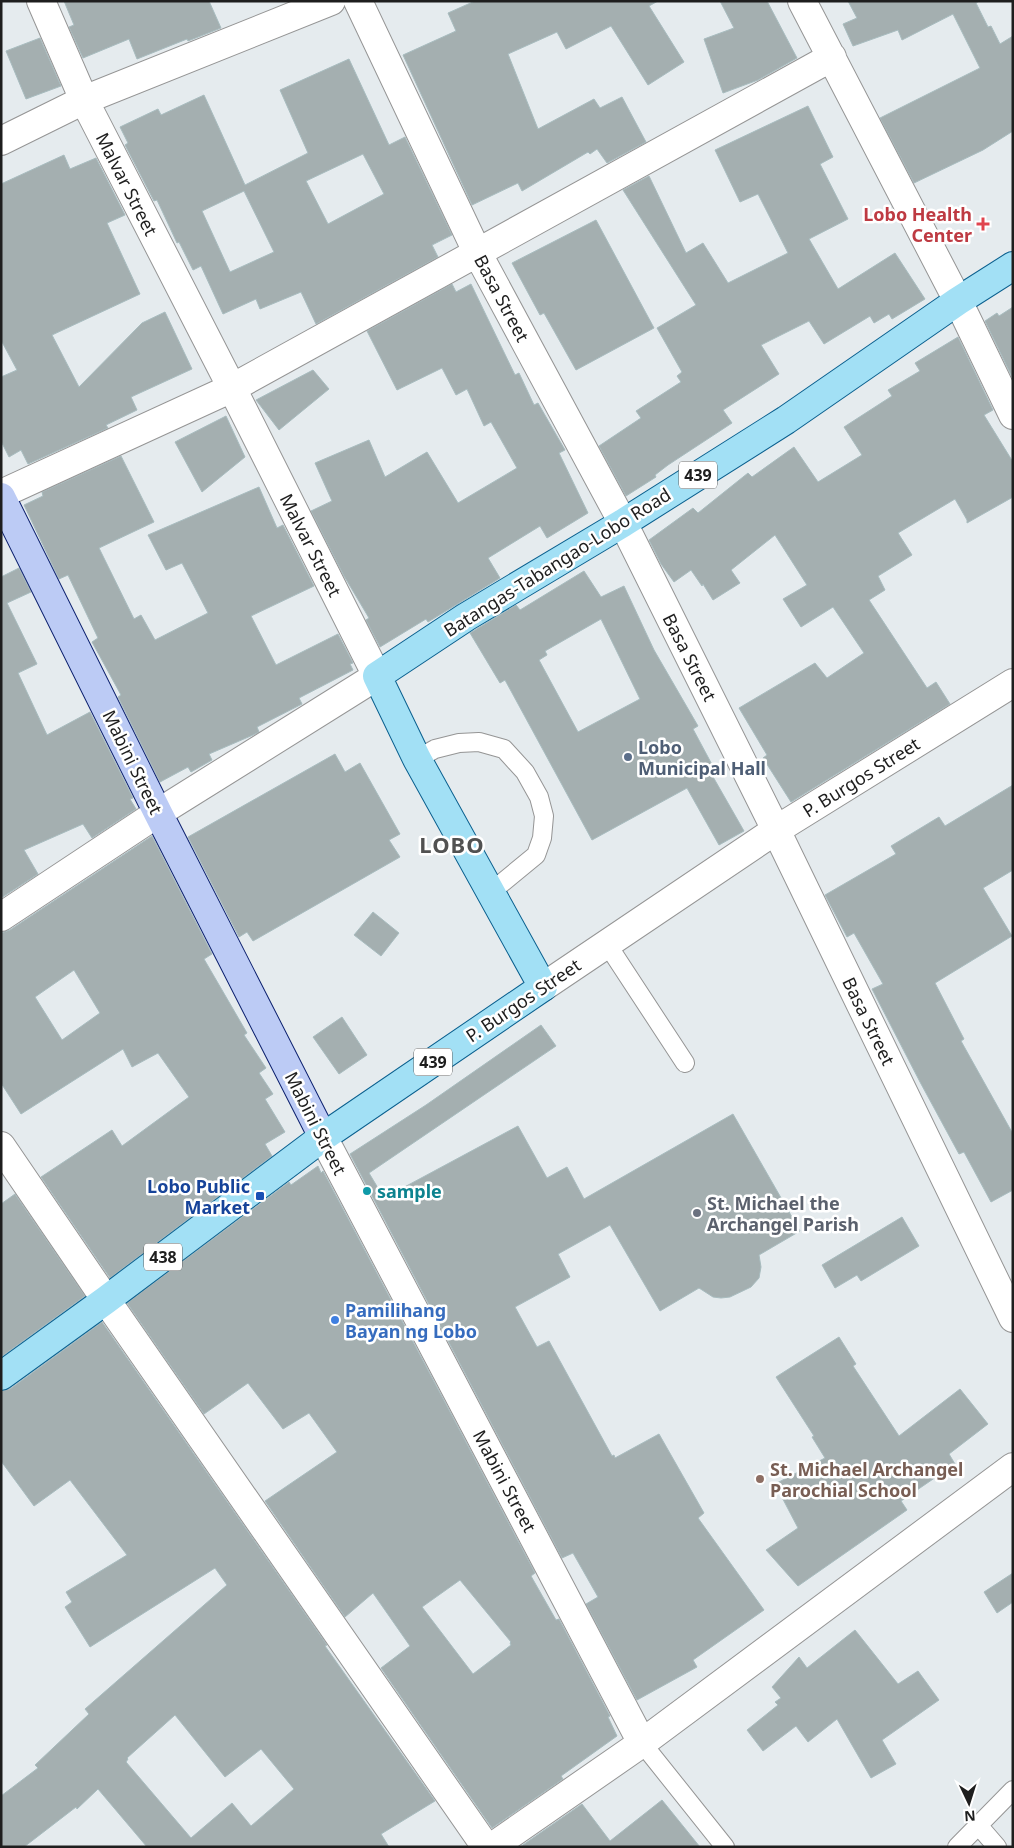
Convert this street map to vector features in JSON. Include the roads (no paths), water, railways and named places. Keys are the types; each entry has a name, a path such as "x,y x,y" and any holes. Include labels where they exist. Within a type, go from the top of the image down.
{"main road":[{"name":"Batangas-Tabangao-Lobo Road","path":"377,676 466,617 622,523 786,420 958,300 1013,266"},
{"name":"Mabini Street","path":"1,496 158,813 323,1137"},
{"name":"Malvar Street","path":"377,676 417,759 543,987"},
{"name":"P. Burgos Street","path":"1,1376 106,1300 323,1137 543,987"}],"street":[{"name":"Malvar Street","path":"41,1 84,100 377,676"},
{"path":"1,141 84,100 332,1"},
{"name":"Basa Street","path":"358,1 478,254 622,523 776,830 1013,1318"},
{"path":"802,1 958,300 1013,415"},
{"path":"1,496 232,388 832,57"},
{"path":"1,917 158,813 377,676"},
{"name":"P. Burgos Street","path":"543,987 776,830 1013,683"},
{"name":"Mabini Street","path":"323,1137 642,1743"},
{"path":"1,1146 486,1847"},
{"path":"492,1847 642,1743 1013,1467"}],"lane":[{"path":"417,759 436,749 459,743 480,742 504,749 524,772 539,797 544,816 542,838 536,855 491,892"},
{"path":"607,944 685,1064"},
{"path":"642,1743 726,1847"},
{"path":"956,1847 1013,1790"},
{"path":"978,1825 998,1847"}],"place":[{"name":"Lobo Health Center","path":"983,224"},
{"name":"Lobo Municipal Hall","path":"628,757"},
{"name":"sample","path":"367,1191"},
{"name":"Lobo Public Market","path":"260,1196"},
{"name":"St. Michael the Archangel Parish","path":"697,1213"},
{"name":"Pamilihang Bayan ng Lobo","path":"335,1320"},
{"name":"St. Michael Archangel Parochial School","path":"760,1479"}],"district":[{"name":"LOBO","path":"452,844"}]}
